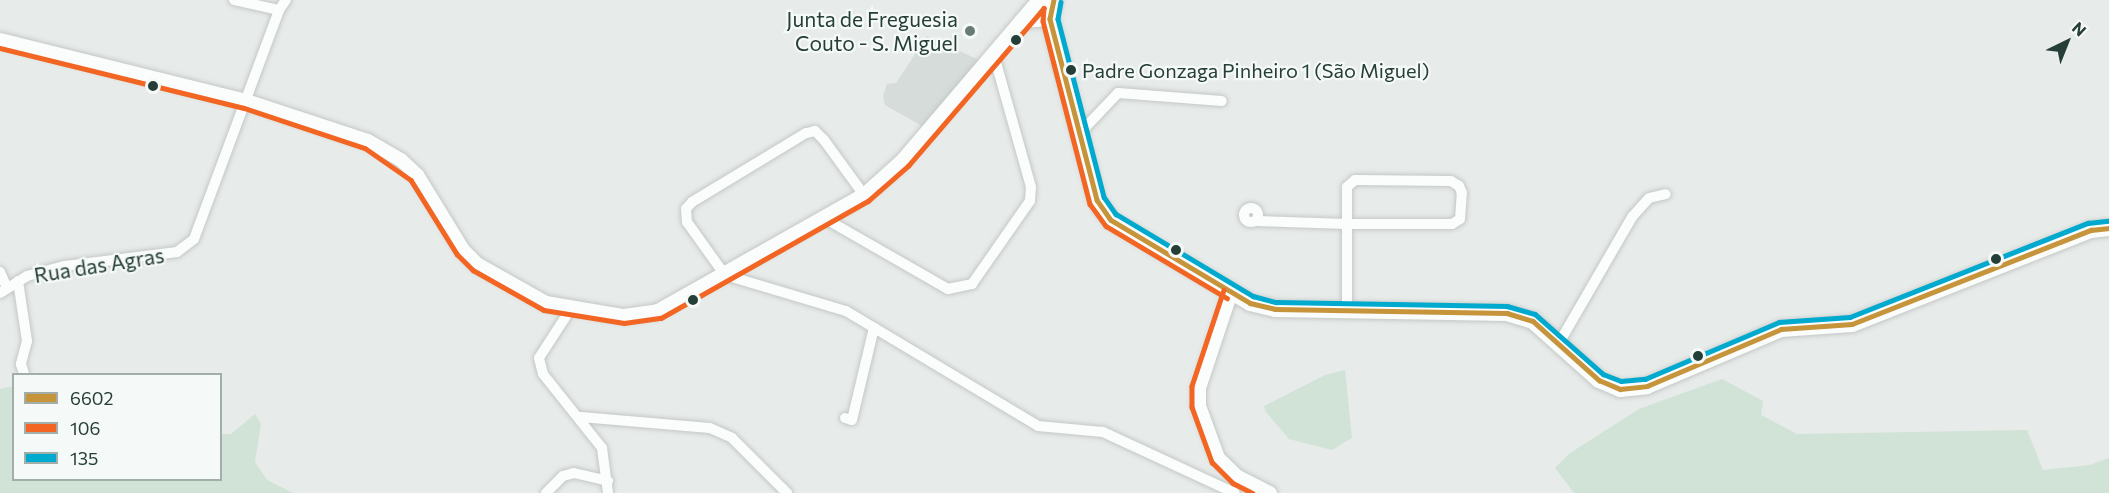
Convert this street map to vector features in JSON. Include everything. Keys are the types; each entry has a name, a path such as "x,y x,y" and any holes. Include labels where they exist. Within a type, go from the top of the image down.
{"main road":[{"path":"1053,1 1050,19 1097,200 1111,220 1250,303 1275,309 1507,313 1533,321 1599,380 1620,389 1647,386 1781,329 1852,324 2091,230 2109,228"}],"street":[{"path":"234,0 279,10"},
{"name":"Rua das Agras","path":"4,291 18,281 65,266 177,252 194,239 279,10 286,0"},
{"path":"0,40 246,101 368,141 401,160 430,193 463,250 477,264 528,296 570,310 641,315 658,311 725,275 864,195 902,161 994,56 1038,1 1053,1"},
{"path":"1021,21 1050,19"},
{"path":"824,218 948,289 972,284 1030,201 1032,188 994,56"},
{"path":"1080,133 1118,93 1222,101"},
{"path":"864,195 815,131 806,133 692,202 686,209 687,222 725,275 846,311 1038,426 1102,432 1235,493"},
{"path":"1256,221 1347,224 1452,224 1460,219 1462,193 1451,181 1355,180 1347,187 1347,224 1347,311"},
{"path":"1559,344 1632,217 1649,198 1666,194"},
{"path":"0,272 4,291"},
{"path":"18,281 27,341 21,364 23,373"},
{"path":"1231,292 1199,388 1199,406 1218,458 1238,477 1270,493"},
{"path":"570,310 539,358 543,374 581,417 602,448 608,493"},
{"path":"845,418 852,420 874,328"},
{"path":"581,417 710,428 732,438 787,493"},
{"path":"546,493 563,476 574,473 608,481"}],"shaded area":[{"path":"927,36 979,60 922,126 885,105 883,96 887,84 896,83"}],"green space":[{"path":"1345,370 1352,438 1332,450 1289,439 1266,412 1264,406 1325,375"},
{"path":"1722,379 1763,401 1761,415 1797,434 2027,430 2043,470 2090,465 2109,458 2109,493 1574,493 1555,468 1570,453 1639,409"},
{"path":"12,386 12,481 222,481 222,434 231,434 255,414 261,424 255,462 267,480 293,493 0,493 0,389"}],"transit line":[{"name":"6602","path":"1054,0 1050,19 1097,200 1111,220 1250,303 1275,309 1507,313 1533,321 1599,380 1620,389 1647,386 1781,329 1852,324 2091,230 2109,228"},
{"name":"135","path":"1061,2 1058,19 1104,197 1116,214 1253,296 1276,302 1507,306 1535,314 1603,374 1621,381 1645,379 1779,322 1850,317 2088,223 2108,221"},
{"name":"106","path":"0,48 244,108 365,148 411,180 457,254 473,270 544,310 624,323 661,318 868,201 908,166 1044,8 1043,21 1090,204 1106,226 1227,298"},
{"name":"106","path":"1224,290 1192,386 1192,407 1212,462 1233,483 1253,493"}],"place":[{"name":"Junta de Freguesia Couto - S. Miguel","path":"970,31"},
{"name":"Padre Gonzaga Pinheiro 1 (São Miguel)","path":"1071,70"}]}
